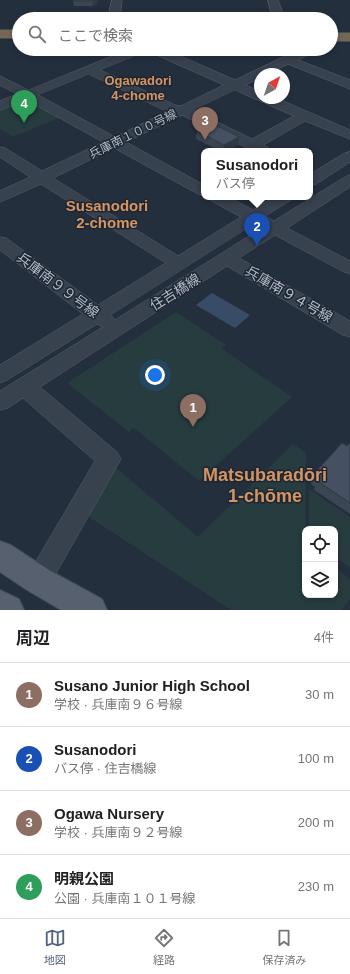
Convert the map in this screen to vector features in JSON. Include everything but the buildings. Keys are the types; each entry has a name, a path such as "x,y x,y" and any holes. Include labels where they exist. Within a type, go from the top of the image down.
{"highway":[{"path":"0,22 12,27"},
{"path":"338,25 350,26"},
{"path":"0,26 12,29"},
{"path":"338,29 350,30"},
{"path":"0,30 12,30"},
{"path":"0,36 12,32"},
{"path":"338,33 350,34"},
{"path":"338,37 350,37"}],"main road":[{"path":"0,555 38,580 90,610"},
{"path":"0,605 8,610"}],"street":[{"path":"115,12 118,0"},
{"path":"273,0 277,12"},
{"path":"0,106 91,70 113,56"},
{"path":"170,56 254,93"},
{"name":"兵庫南１００号線","path":"1,195 42,178 296,56"},
{"path":"288,60 350,86"},
{"path":"91,70 171,108 182,110 258,148 305,115"},
{"path":"0,80 201,189"},
{"path":"279,104 350,135"},
{"path":"0,151 179,264"},
{"path":"313,176 350,156"},
{"name":"住吉橋線","path":"0,402 274,229 346,188"},
{"path":"222,200 350,268"},
{"name":"住吉橋線","path":"0,375 279,200"},
{"name":"兵庫南９９号線","path":"0,242 117,329"},
{"name":"兵庫南９４号線","path":"227,259 350,330"},
{"path":"25,387 109,459 38,580"}],"green space":[{"path":"26,97 61,117 13,137 0,129 0,108"},
{"path":"176,312 226,345 222,349 292,397 199,481 134,428 129,432 67,383"},
{"path":"293,444 306,453 305,526 302,526 302,598 338,598 338,569 350,579 350,599 342,610 231,610 86,515 115,467 198,537"},
{"path":"309,489 350,517 350,568 338,558 338,526 309,526"}],"water":[{"path":"212,293 250,315 235,328 196,305"}],"place":[{"name":"明親公園","path":"24,123"},
{"name":"Ogawa Nursery","path":"205,140"},
{"name":"Susanodori","path":"257,246"},
{"name":"Susano Junior High School","path":"193,427"}],"district":[{"name":"Ogawadori 4-chome","path":"138,88"},
{"name":"Susanodori 2-chome","path":"107,214"},
{"name":"Matsubaradōri 1-chōme","path":"265,485"}]}
